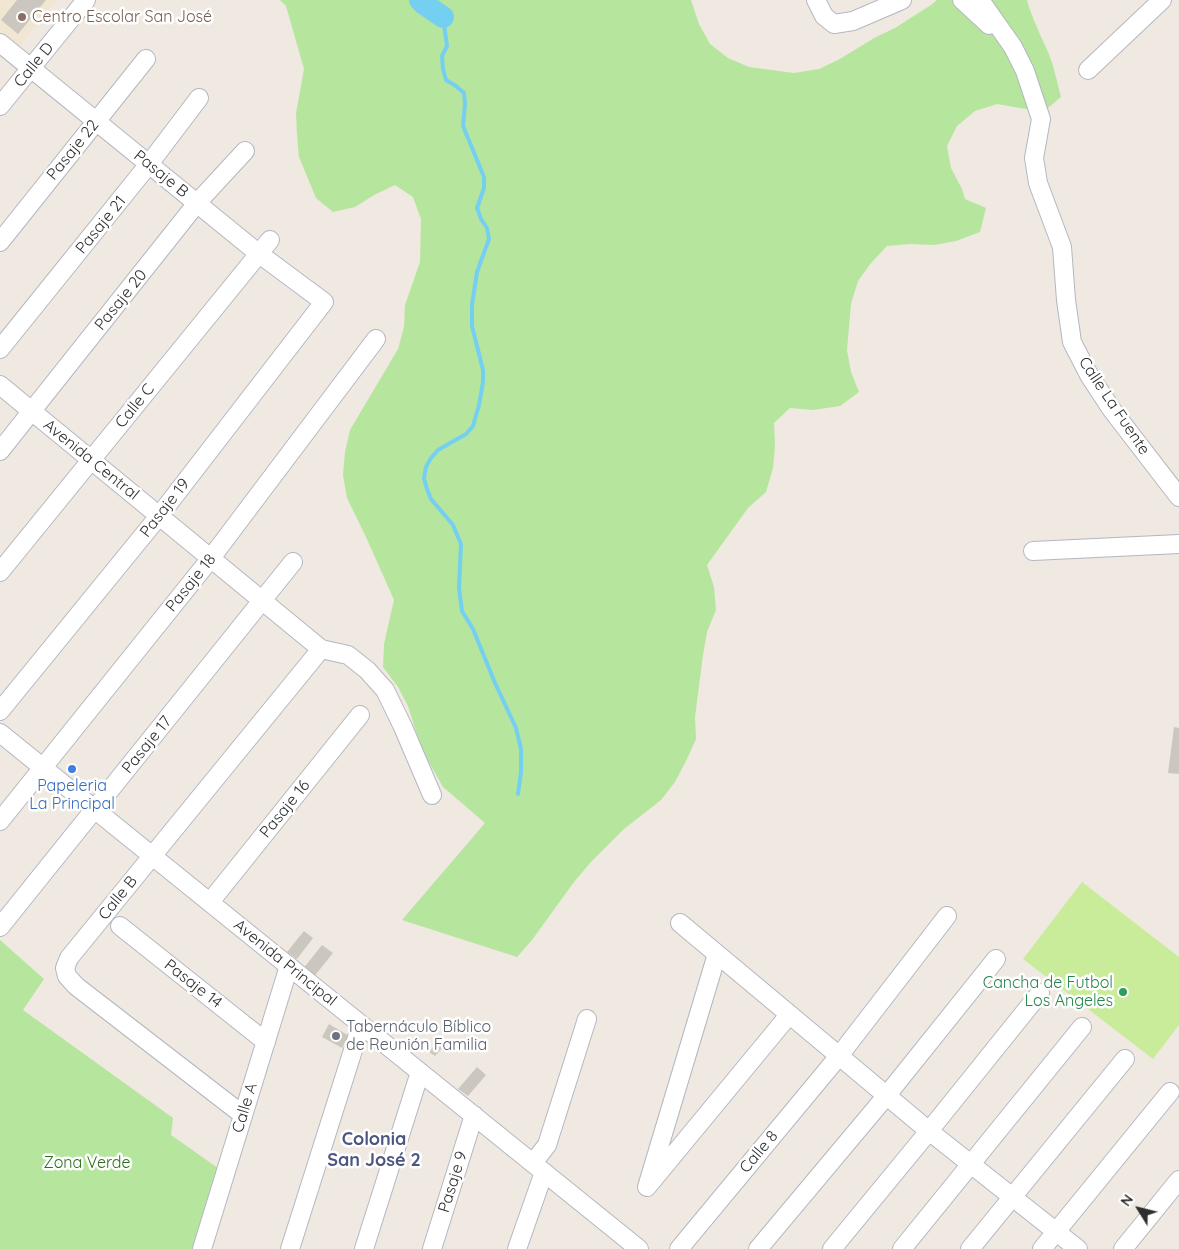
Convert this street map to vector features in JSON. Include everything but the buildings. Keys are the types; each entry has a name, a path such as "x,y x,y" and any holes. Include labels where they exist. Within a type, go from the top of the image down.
{"street":[{"name":"Calle D","path":"0,106 86,0"},
{"path":"816,0 824,16 834,24 853,20 902,0"},
{"path":"962,0 1013,47"},
{"name":"Calle La Fuente","path":"980,0 1013,47 1025,71 1041,119 1034,158 1038,183 1062,247 1066,300 1072,342 1112,410 1179,497"},
{"path":"1088,70 1162,0"},
{"name":"Pasaje B","path":"0,43 198,204 264,247 324,302"},
{"name":"Pasaje 22","path":"0,242 146,58"},
{"name":"Pasaje 21","path":"0,349 150,164 199,98"},
{"name":"Pasaje 20","path":"0,451 198,204 245,151"},
{"name":"Calle C","path":"0,572 264,247"},
{"name":"Pasaje 19","path":"0,711 159,516 324,302"},
{"name":"Pasaje 18","path":"0,821 211,558 376,339"},
{"name":"Avenida Central","path":"0,385 321,649"},
{"path":"1034,551 1179,544"},
{"name":"Pasaje 17","path":"0,927 294,562"},
{"path":"321,649 348,655 367,670 385,690 432,795"},
{"name":"Calle B","path":"243,1115 71,982 64,968 69,958 321,649"},
{"name":"Pasaje 16","path":"210,902 360,715"},
{"name":"Avenida Principal","path":"0,733 640,1249"},
{"name":"Calle 8","path":"679,1249 838,1056 946,916"},
{"path":"680,923 838,1056 1078,1249"},
{"name":"Pasaje 14","path":"120,926 266,1042"},
{"path":"717,954 647,1187 789,1014"},
{"path":"758,1249 887,1095 996,959"},
{"name":"Calle A","path":"202,1249 289,966"},
{"path":"832,1249 1040,993"},
{"path":"517,1249 538,1167 588,1019"},
{"path":"290,1249 362,1025"},
{"path":"902,1249 1082,1027"},
{"path":"970,1249 1125,1059"},
{"path":"364,1249 420,1072"},
{"path":"1042,1249 1170,1092"},
{"name":"Pasaje 9","path":"432,1249 474,1115"},
{"path":"1123,1249 1179,1180"}],"shaded area":[{"name":"Centro Escolar San José","path":"0,0 57,0 18,48 0,33"}],"green space":[{"path":"280,0 691,0 699,24 710,44 728,58 749,67 794,73 819,69 838,60 895,28 937,0 1027,0 1054,68 1061,97 1043,112 997,104 975,111 957,126 947,146 951,168 965,199 986,208 980,232 956,241 934,245 910,244 887,246 858,281 851,304 847,350 851,372 859,392 840,406 813,410 790,408 774,423 775,446 773,468 766,492 748,508 707,565 714,587 716,610 707,632 703,655 695,717 696,739 686,761 675,782 661,800 624,829 590,863 517,957 402,920 485,823 443,787 422,750 408,706 398,687 383,667 384,644 394,600 347,498 343,475 345,452 350,430 398,349 404,327 405,305 420,262 421,219 413,197 395,185 355,207 333,212 316,198 299,157 296,113 304,69 286,6"},
{"name":"Cancha de Futbol Los Angeles","path":"1082,882 1179,957 1179,1025 1153,1059 1023,959"},
{"name":"Zona Verde","path":"0,940 44,979 23,1010 173,1118 171,1135 225,1173 201,1249 0,1249"}],"waterway":[{"path":"420,0 443,17"},
{"path":"443,17 447,46 442,56 443,69 446,80 464,93 463,126 484,177 484,188 477,208 487,228 489,239 477,272 472,305 472,326 483,370 479,405 473,426 466,434 438,450 426,467 424,478 431,499 453,525 461,544 459,588 462,611 473,629 516,728 521,749 521,772 518,794"}],"place":[{"name":"Centro Escolar San José","path":"22,17"},
{"name":"Papeleria La Principal","path":"72,769"},
{"name":"Cancha de Futbol Los Angeles","path":"1123,992"},
{"name":"Tabernáculo Bíblico de Reunión Familia","path":"336,1036"}],"district":[{"name":"Colonia San José 2","path":"374,1150"}]}
